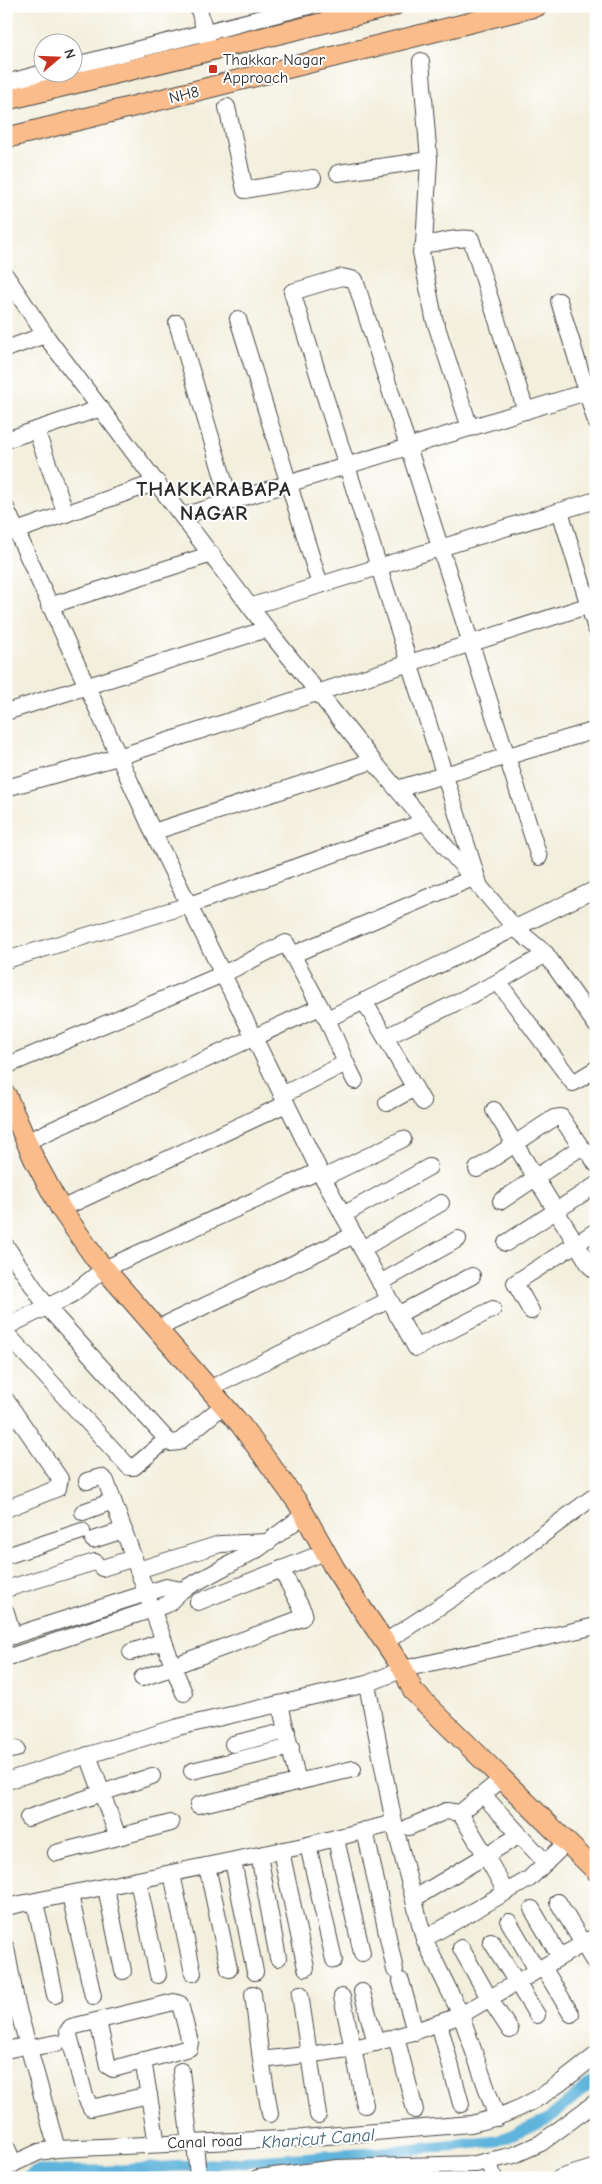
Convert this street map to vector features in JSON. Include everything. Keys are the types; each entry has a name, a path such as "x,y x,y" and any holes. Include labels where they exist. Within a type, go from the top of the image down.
{"main road":[{"path":"6,100 207,41 393,6"},
{"name":"NH8","path":"6,138 537,6"},
{"path":"6,1095 11,1119 26,1142 61,1209 104,1270 240,1424 298,1503 325,1552 403,1669 414,1691 596,1871"},
{"path":"403,1669 421,1682 596,1853"}],"street":[{"path":"198,6 207,41"},
{"path":"82,64 207,41 309,6"},
{"path":"421,61 429,160 424,244 421,252 434,318 470,428"},
{"path":"6,83 32,76"},
{"path":"227,107 245,190 313,178"},
{"path":"338,173 429,160"},
{"path":"424,244 436,244 460,237 471,239 526,411"},
{"path":"6,276 45,335 252,606 267,629 424,822 515,928 546,954 596,1025"},
{"path":"477,883 445,774 292,292 342,277 355,280 539,857"},
{"path":"558,301 591,391 596,422"},
{"path":"238,320 320,585"},
{"path":"178,323 230,502"},
{"path":"6,349 45,335"},
{"path":"183,516 591,391"},
{"path":"6,440 101,408"},
{"path":"36,430 66,514"},
{"path":"16,531 157,482"},
{"path":"252,606 596,500"},
{"path":"6,508 118,757 222,974 321,1175 416,1348 493,1309"},
{"path":"560,511 592,604 596,629"},
{"path":"49,606 212,554"},
{"path":"6,788 118,757 592,604"},
{"path":"6,712 267,629"},
{"path":"397,789 596,730"},
{"path":"153,832 373,761"},
{"path":"6,960 189,904 424,822"},
{"path":"292,955 477,883"},
{"path":"26,1142 253,1036 364,1001 596,888"},
{"path":"6,1066 222,974 286,944 323,1013 355,1081"},
{"path":"386,1037 498,982 546,954"},
{"path":"498,982 573,1083 596,1069"},
{"path":"364,1001 419,1095 387,1103"},
{"path":"61,1209 284,1099 346,1063"},
{"path":"494,1110 537,1177 590,1266 596,1271"},
{"path":"477,1169 554,1118 561,1117 581,1147 590,1154 596,1164"},
{"path":"6,1327 76,1292 104,1270 403,1139"},
{"path":"501,1202 581,1147"},
{"path":"343,1215 429,1167"},
{"path":"506,1244 596,1185"},
{"path":"156,1329 358,1242 442,1203"},
{"path":"531,1311 515,1283 577,1245 596,1231"},
{"path":"380,1283 458,1239"},
{"path":"6,1246 47,1307 170,1443 179,1442 224,1405"},
{"path":"397,1316 472,1276"},
{"path":"209,1389 389,1300"},
{"path":"6,1333 129,1468 134,1467 166,1440"},
{"path":"6,1400 60,1478 58,1488 6,1509"},
{"path":"87,1481 98,1478 104,1479 184,1693"},
{"path":"385,1642 494,1571 596,1494"},
{"path":"83,1512 113,1501"},
{"path":"6,1658 168,1604 182,1590 230,1566 268,1542 304,1515"},
{"path":"6,1556 87,1536 124,1530"},
{"path":"6,1589 99,1565 136,1564 220,1544 268,1542"},
{"path":"198,1602 325,1552"},
{"path":"142,1678 302,1618 304,1613 281,1569"},
{"path":"6,1612 10,1637 166,1587 182,1590"},
{"path":"6,1781 178,1727 367,1684 403,1669 596,1626"},
{"path":"131,1652 164,1641"},
{"path":"367,1684 401,1825 424,1939 461,2015 498,2118"},
{"path":"280,1704 298,1782"},
{"path":"233,1744 287,1731"},
{"path":"192,1771 291,1747"},
{"path":"88,1755 118,1837"},
{"path":"198,1805 353,1769"},
{"path":"28,1818 152,1776"},
{"path":"6,1907 281,1851 336,1839 365,1830 401,1825 446,1811 460,1813 503,1778"},
{"path":"483,1795 518,1836 546,1863"},
{"path":"460,1813 506,1892"},
{"path":"56,1853 171,1823"},
{"path":"365,1830 398,1975 415,2032"},
{"path":"415,1898 518,1836"},
{"path":"336,1839 362,1953"},
{"path":"424,1939 529,1879 567,1842"},
{"path":"308,1845 334,1960"},
{"path":"281,1851 306,1968"},
{"path":"259,1855 278,1958"},
{"path":"234,1861 254,1972"},
{"path":"207,1866 229,1969"},
{"path":"172,1874 193,1973"},
{"path":"138,1881 158,1975"},
{"path":"106,1888 123,1971"},
{"path":"70,1895 93,1996"},
{"path":"35,1902 55,1995"},
{"path":"558,1902 589,1940 596,1965"},
{"path":"532,1909 560,1957"},
{"path":"509,1922 571,2014"},
{"path":"262,2060 352,2048 415,2032 461,2015 589,1940"},
{"path":"491,1941 537,2015"},
{"path":"6,1948 12,2007 30,2047 57,2149"},
{"path":"461,1948 489,1998 510,2030"},
{"path":"362,1992 376,2042"},
{"path":"252,1994 270,2114"},
{"path":"300,1994 318,2115"},
{"path":"342,1997 365,2105"},
{"path":"98,2021 110,2068 189,2048 190,2042 180,2004 174,2002 71,2027 68,2031 89,2105 95,2108 149,2094"},
{"path":"439,2023 461,2104"},
{"path":"396,2037 415,2110"},
{"path":"6,2050 57,2043"},
{"name":"Canal road","path":"10,2165 39,2152 57,2149 303,2138 471,2124 498,2118 547,2094 596,2055"},
{"path":"143,2060 157,2144"},
{"path":"181,2071 194,2143 198,2178"},
{"path":"258,2178 475,2164 514,2155 540,2143 596,2102"},
{"path":"6,2146 10,2165"},
{"path":"488,2161 494,2178"},
{"path":"560,2178 596,2167"}],"waterway":[{"name":"Kharicut Canal","path":"25,2178 37,2171 107,2171 400,2151 497,2141 548,2119 596,2079"}],"place":[{"name":"Thakkar Nagar Approach","path":"213,69"}],"district":[{"name":"THAKKARABAPA NAGAR","path":"214,501"}]}
